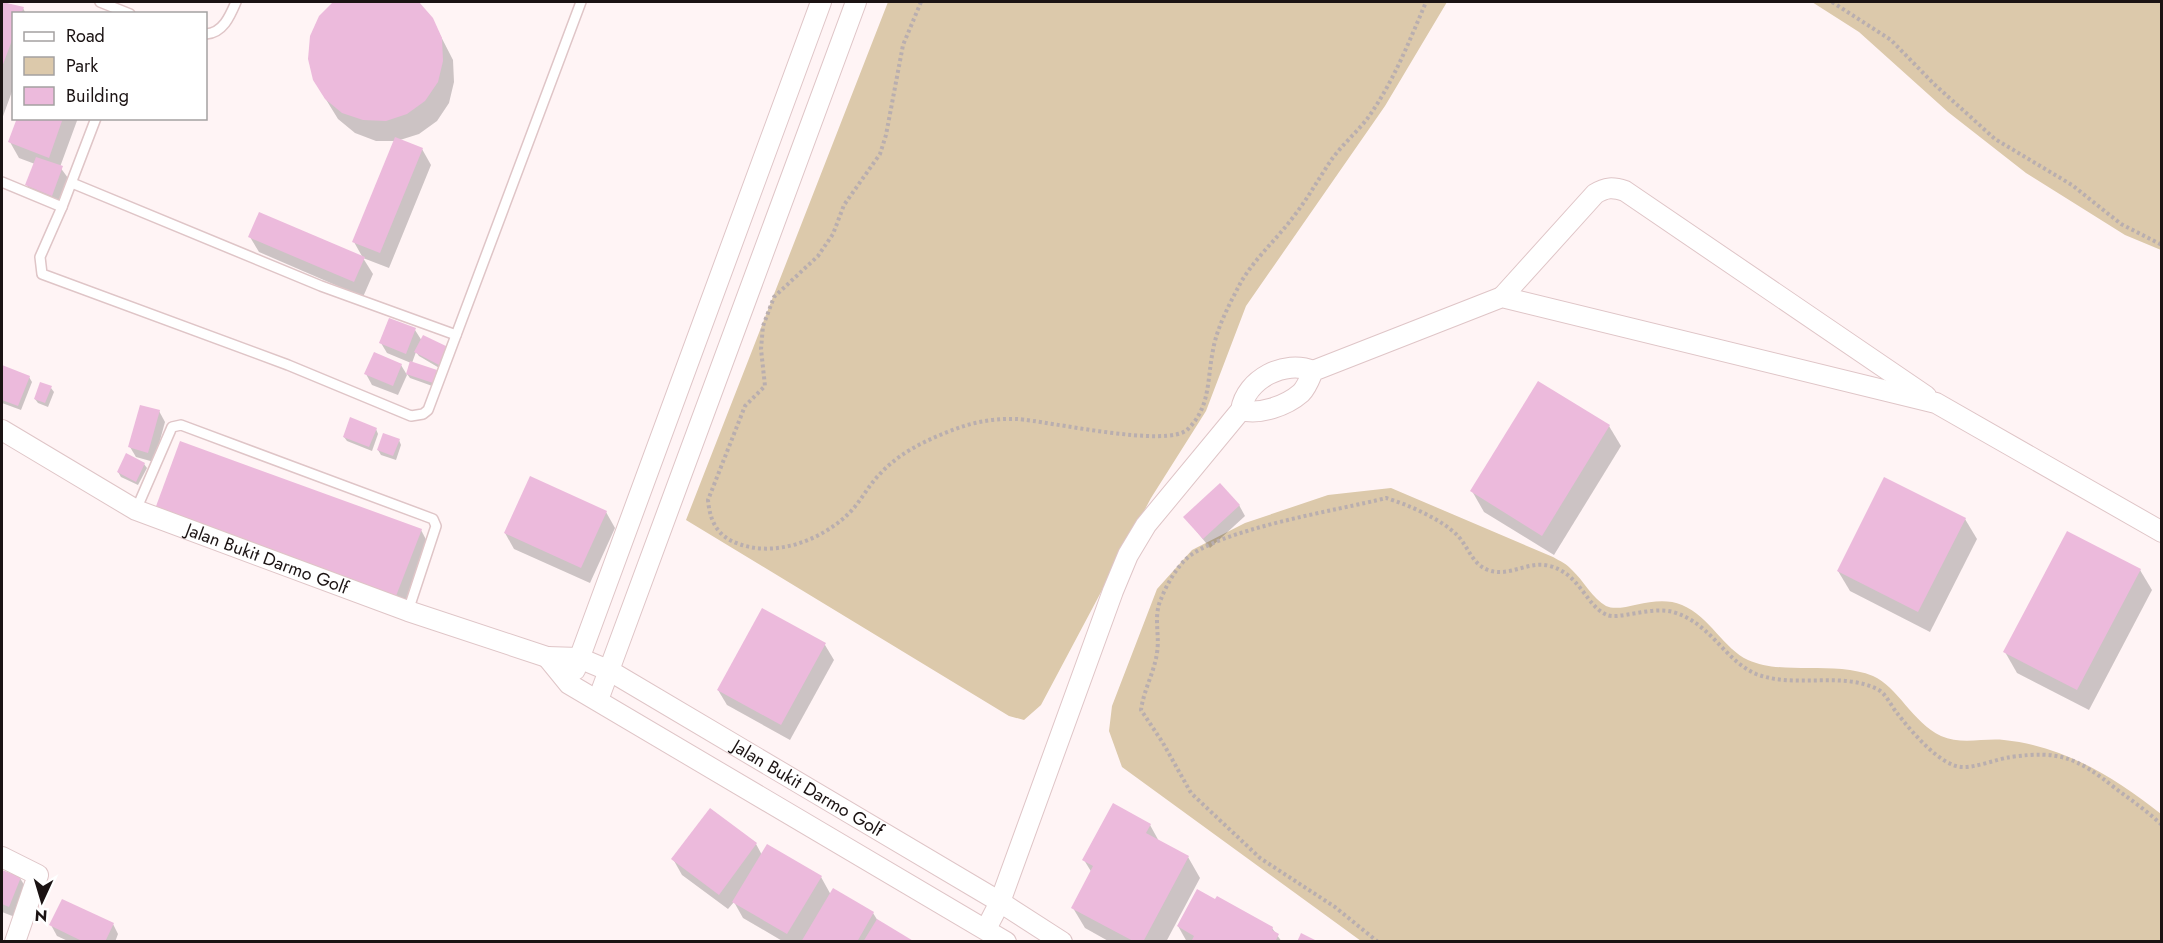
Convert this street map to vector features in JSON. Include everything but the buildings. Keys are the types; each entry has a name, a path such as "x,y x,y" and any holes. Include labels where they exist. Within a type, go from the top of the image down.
{"street":[{"path":"569,684 821,2"},
{"path":"598,700 855,2"},
{"path":"1241,410 1253,413 1267,411 1301,393 1313,371 1502,297 1595,194 1606,188 1617,188 1936,403 2162,532"},
{"path":"1502,297 1936,403"},
{"path":"986,928 1000,902 1128,555 1146,525 1241,410 1244,397 1252,386 1288,366 1303,366 1313,371"},
{"name":"Jalan Bukit Darmo Golf","path":"2,430 136,510 408,611 547,657 579,658 610,671 1000,902 1062,942"},
{"name":"Jalan Bukit Darmo Golf","path":"547,657 569,684 986,928 1006,942"},
{"path":"2,856 37,873 38,877 15,942"}],"lane":[{"path":"100,2 125,12"},
{"path":"207,34 214,33 229,20 236,2"},
{"path":"95,120 72,183 40,257 42,274 288,365 411,416 423,414 428,410 581,2"},
{"path":"2,182 62,207"},
{"path":"72,183 321,286 456,335"},
{"path":"136,510 172,427 181,424 433,519 436,526 408,611"}],"path":[{"path":"921,2 903,45 886,135 880,154 844,204 833,234 818,255 774,297 763,326 761,349 765,386 745,406 708,500 710,516 718,532 733,542 752,549 772,549 802,542 827,531 848,515 879,475 910,449 947,432 985,420 1018,419 1140,436 1169,436 1186,431 1202,411 1210,386 1213,349 1226,311 1243,280 1259,254 1293,217 1334,156 1366,120 1405,52 1426,2"},
{"path":"1832,2 1891,40 1934,84 1995,139 2072,185 2121,224 2162,245"},
{"path":"1378,942 1335,907 1260,858 1191,793 1163,743 1141,710 1144,689 1158,652 1156,612 1161,597 1186,560 1209,544 1248,531 1386,498 1406,504 1458,536 1475,561 1488,570 1509,572 1533,564 1550,566 1568,575 1590,597 1597,609 1609,617 1621,617 1648,609 1672,612 1693,620 1754,673 1774,679 1861,682 1881,690 1898,714 1941,759 1962,767 2010,757 2045,753 2071,758 2090,768 2162,825"}],"green space":[{"path":"888,2 1447,2 1385,106 1246,306 1206,411 1151,498 1041,705 1024,720 1009,716 686,520"},
{"path":"1812,2 2161,2 2161,250 2125,235 2026,173 1948,112 1859,32"},
{"path":"1391,488 1553,557 1570,568 1606,606 1621,608 1661,601 1682,605 1701,617 1739,655 1748,660 1777,667 1858,671 1882,681 1922,723 1941,736 1956,740 2004,740 2026,743 2068,756 2106,776 2161,814 2161,941 1361,941 1122,767 1109,731 1112,706 1157,589 1192,550 1245,523 1328,495"}]}
